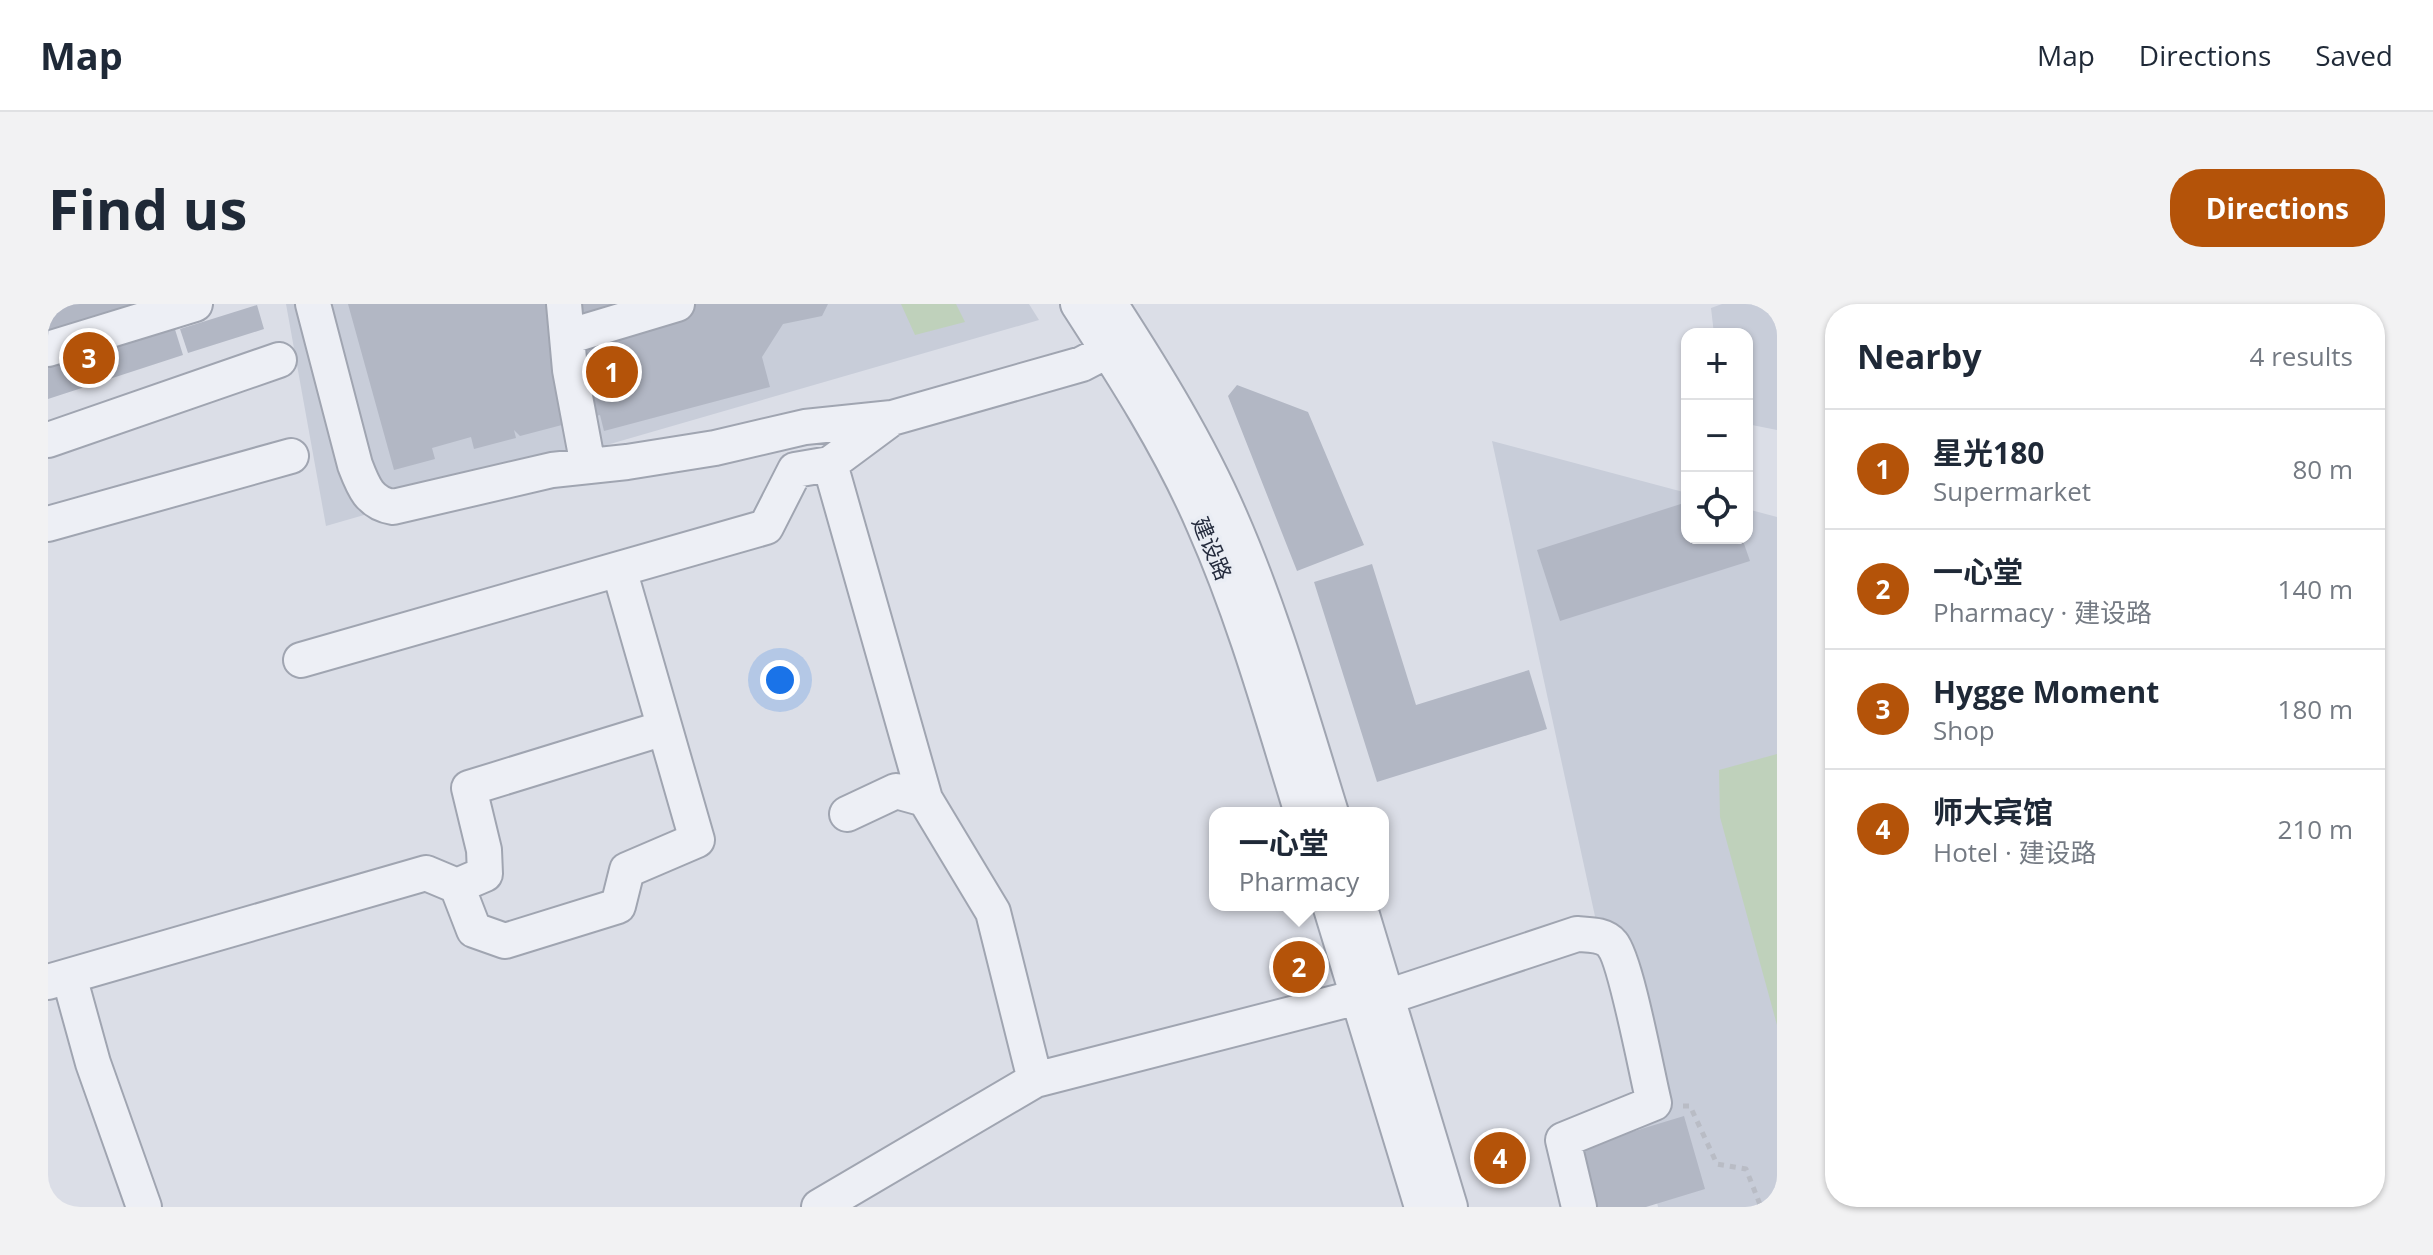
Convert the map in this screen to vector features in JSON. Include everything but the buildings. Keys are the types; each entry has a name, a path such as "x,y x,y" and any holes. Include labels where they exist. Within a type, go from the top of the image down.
{"street":[{"path":"48,349 195,304"},
{"path":"313,304 355,465 364,488 381,505 393,507 552,470 715,448 805,427 892,418 1082,364 1107,351"},
{"path":"588,466 565,320 677,304"},
{"name":"建设路","path":"1078,304 1173,462 1205,526 1255,659 1300,807"},
{"name":"建设路","path":"1110,304 1197,449 1230,515 1281,651 1329,807"},
{"path":"48,440 279,360"},
{"path":"301,660 766,527 795,470 830,464 892,418"},
{"path":"48,524 291,456"},
{"path":"830,464 925,799 993,912 1035,1080"},
{"path":"457,886 474,930 505,941 618,906 627,870 697,840 619,569"},
{"path":"144,1207 93,1063 58,979 426,873 457,886 485,874 484,850 469,788 664,728"},
{"path":"847,814 896,791 925,799"},
{"path":"1333,911 1372,997 1450,1207"},
{"path":"1360,911 1372,997 1422,1207"},
{"path":"819,1207 1035,1080 1372,997 1577,934 1599,936 1612,944 1622,969 1654,1103 1563,1140 1579,1207"}],"path":[{"path":"1654,1103 1690,1106 1717,1164 1746,1169 1761,1207"}],"shaded area":[{"path":"286,304 1029,304 1039,320 326,526"},
{"path":"1722,304 1777,304 1777,430 1753,425 1753,328 1713,328 1711,308"},
{"path":"1492,441 1681,491 1681,544 1753,544 1753,511 1777,517 1777,1207 1658,1207"}],"green space":[{"path":"901,304 956,304 965,322 915,335"},
{"path":"1777,754 1777,1025 1720,817 1719,770"}],"place":[{"name":"Hygge Moment","path":"89,358"},
{"name":"星光180","path":"612,372"},
{"name":"一心堂","path":"1299,967"},
{"name":"师大宾馆","path":"1500,1158"}]}
